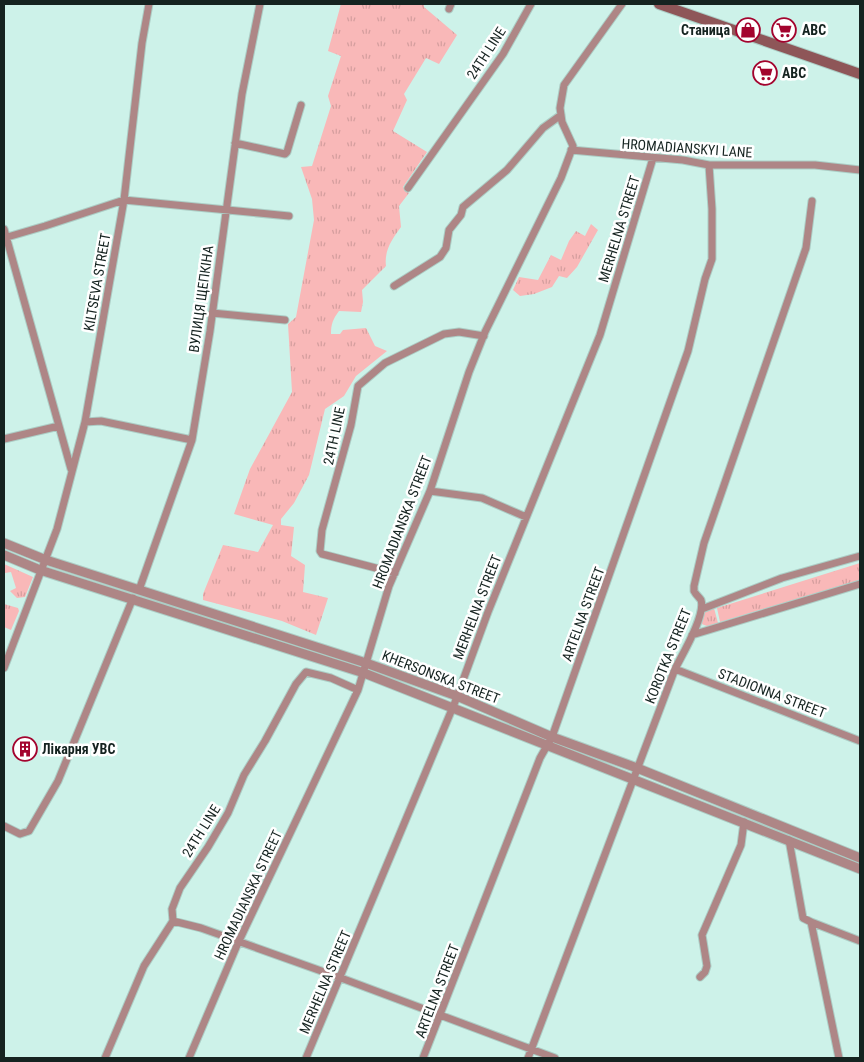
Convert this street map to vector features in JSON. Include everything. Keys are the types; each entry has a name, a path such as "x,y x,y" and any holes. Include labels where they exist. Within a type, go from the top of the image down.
{"main road":[{"path":"660,4 860,74"}],"street":[{"name":"KILTSEVA STREET","path":"4,668 57,529 85,422 124,200 142,43 149,4"},
{"name":"ВУЛИЦЯ ЩЕПКІНА","path":"4,826 20,834 29,832 58,781 136,594 192,440 212,314 242,94 260,4"},
{"name":"24TH LINE","path":"408,188 502,54 530,4"},
{"path":"571,150 573,146 560,115 564,85 622,4"},
{"path":"235,144 285,154 301,105"},
{"path":"394,286 440,257 446,248 449,230 461,215 463,208 507,170 543,128 560,115"},
{"name":"HROMADIANSKYI LANE","path":"571,150 710,165 815,165 860,170"},
{"name":"HROMADIANSKA STREET","path":"189,1058 238,942 358,690 389,586 430,491 469,372 484,336 561,178 571,150"},
{"name":"MERHELNA STREET","path":"306,1058 341,978 457,696 488,612 600,335 653,158"},
{"name":"ARTELNA STREET","path":"424,1058 540,758 550,741 688,351 705,279 712,260 710,165"},
{"path":"5,238 124,200 289,216"},
{"name":"KOROTKA STREET","path":"528,1058 675,669 692,635 702,609 700,599 694,591 694,586 704,543 806,248 812,201"},
{"path":"4,228 5,238 71,473"},
{"path":"212,314 285,320"},
{"name":"24TH LINE","path":"395,573 322,554 320,551 322,530 351,425 358,386 385,363 444,334 459,332 484,336"},
{"path":"85,422 101,421 192,440"},
{"path":"4,439 59,426"},
{"path":"430,491 482,498 526,517"},
{"name":"KHERSONSKA STREET","path":"4,542 136,594 457,696 550,741 633,778 860,869"},
{"name":"KHERSONSKA STREET","path":"4,555 40,570 136,594"},
{"path":"702,609 782,578 860,556"},
{"path":"692,635 860,584"},
{"name":"KHERSONSKA STREET","path":"365,668 452,708 637,768 860,858"},
{"name":"STADIONNA STREET","path":"675,669 860,741"},
{"name":"24TH LINE","path":"105,1058 144,966 173,921 172,909 180,888 228,813 244,775 296,684 306,672 332,678 358,690"},
{"path":"700,977 705,972 707,966 702,935 741,845 744,822"},
{"path":"789,840 803,918 860,941"},
{"path":"173,921 201,928 341,978 555,1058"},
{"path":"811,922 839,1058"}],"green space":[{"path":"341,4 424,4 424,7 457,35 439,64 426,58 404,94 407,100 393,131 427,152 403,187 409,193 399,206 401,227 387,250 386,266 362,290 363,302 361,312 339,311 332,324 331,334 340,334 343,330 366,328 375,346 387,351 356,376 344,396 325,409 309,475 294,503 281,519 281,525 294,527 291,556 305,565 303,592 328,598 316,635 282,621 203,600 203,594 223,545 258,552 273,525 234,514 250,469 292,392 288,324 296,317 314,220 312,199 301,167 312,166 331,106 328,96 341,56 328,51"},
{"path":"591,224 598,230 577,267 567,278 559,276 552,287 534,294 520,296 513,290 519,277 538,280 551,255 561,260 569,241 576,231 585,236"},
{"path":"860,563 860,580 720,622 717,608"},
{"path":"4,564 33,577 25,597 17,598 10,591 16,588 11,572 5,573"},
{"path":"4,604 18,608 19,611 11,630 4,627"},
{"path":"714,608 718,623 707,626 699,623 699,618 704,612"}],"place":[{"name":"Станица","path":"748,30"},
{"name":"АВС","path":"784,30"},
{"name":"ABC","path":"765,73"},
{"name":"Лікарня УВС","path":"25,749"}]}
